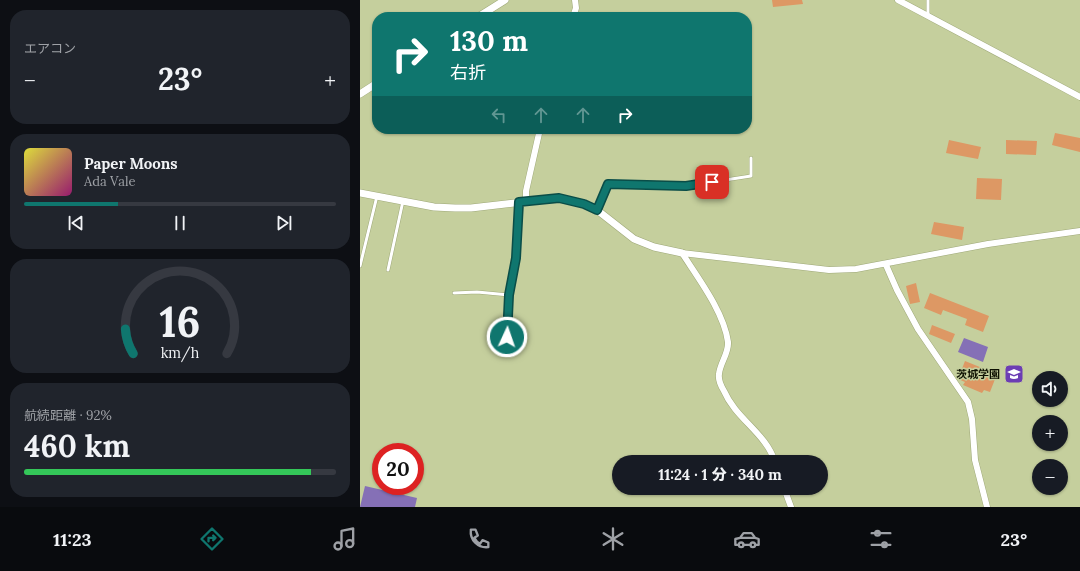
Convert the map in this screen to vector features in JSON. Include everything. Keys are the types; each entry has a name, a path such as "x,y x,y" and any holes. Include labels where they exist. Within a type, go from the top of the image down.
{"street":[{"path":"491,12 505,0"},
{"path":"575,0 576,8 575,12"},
{"path":"898,0 1080,97"},
{"path":"360,94 372,86"},
{"path":"523,202 539,134"},
{"path":"360,193 434,206 455,208 471,208 559,198 584,204 597,210 634,239 654,247 682,253 828,270 856,269 886,265 988,244 1080,231"},
{"path":"682,253 721,317 728,342 727,350 719,374 719,380 724,393 736,412 767,445 773,455"},
{"path":"886,265 897,290 918,329 968,402 972,419 975,460 987,507"},
{"path":"787,495 791,507"}],"lane":[{"path":"928,0 928,16"},
{"path":"597,210 608,184 686,186 751,176 751,158"},
{"path":"360,266 377,196"},
{"path":"388,270 403,201"},
{"path":"506,351 509,295 516,258 523,202"},
{"path":"454,294 477,292 509,295"}],"shaded area":[{"path":"964,338 988,347 983,362 958,352"},
{"path":"365,486 372,488 372,495 404,495 417,498 415,507 360,507"}],"building":[{"path":"772,0 802,0 803,4 773,7"},
{"path":"1055,133 1080,138 1080,152 1052,145"},
{"path":"949,140 981,147 978,159 946,153"},
{"path":"1006,140 1037,141 1036,155 1006,154"},
{"path":"977,178 1002,179 1001,200 976,199"},
{"path":"934,222 964,227 962,240 931,234"},
{"path":"916,283 920,302 910,304 906,286"},
{"path":"930,293 989,316 983,332 965,325 967,319 943,310 941,315 924,308"},
{"path":"932,325 955,334 951,343 929,334"},
{"path":"965,361 997,374 990,392 984,390 982,393 963,385 965,382 958,379"}],"place":[{"name":"茨城学園","path":"1014,374"}],"route":[{"path":"507,337 509,295 516,258 520,212 519,202 559,198 584,204 597,210 608,184 686,186 712,182"}]}
